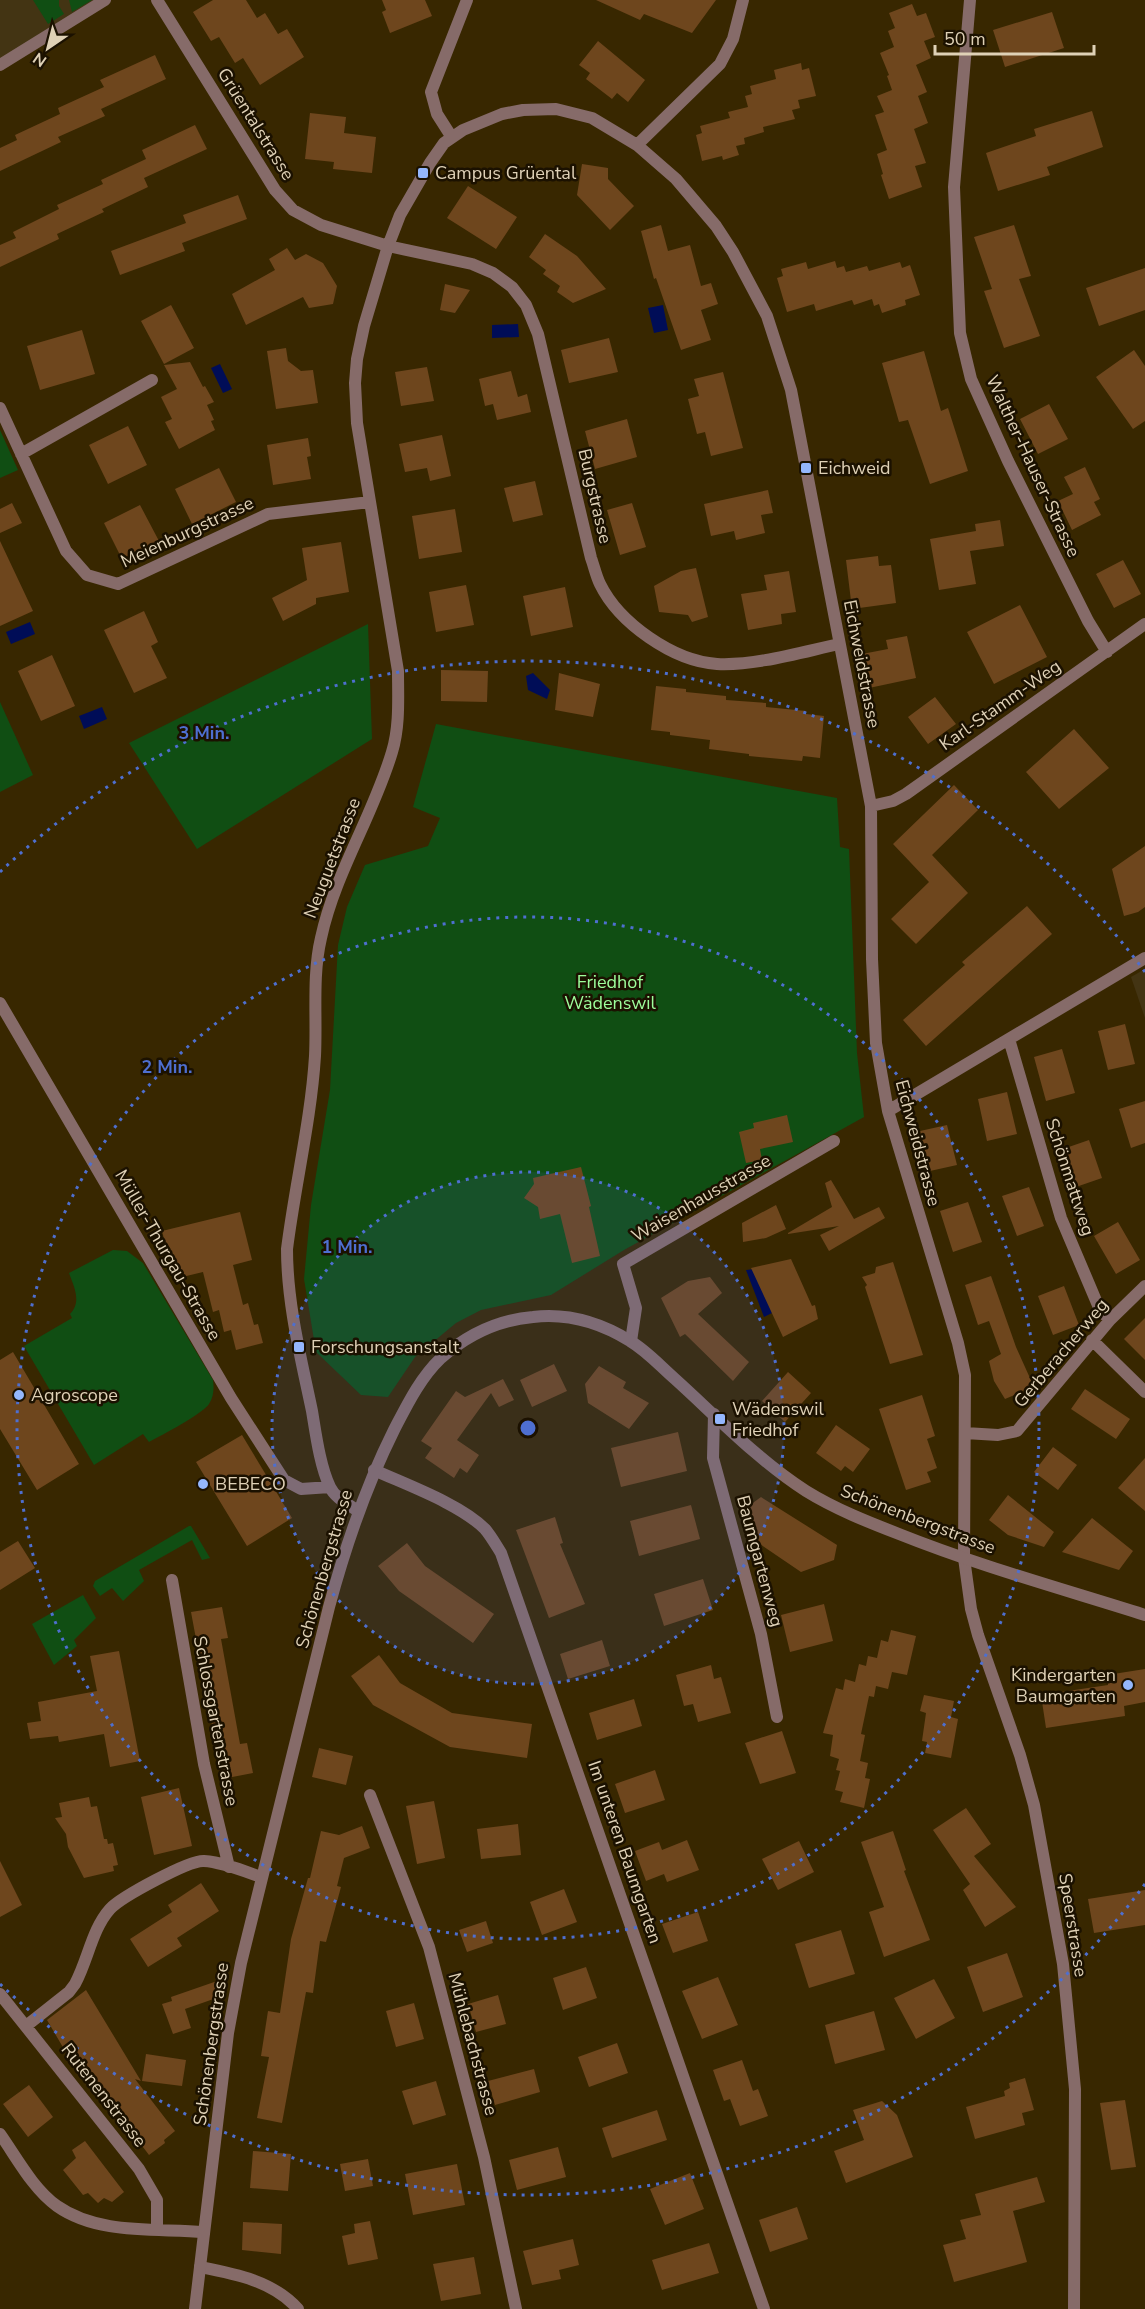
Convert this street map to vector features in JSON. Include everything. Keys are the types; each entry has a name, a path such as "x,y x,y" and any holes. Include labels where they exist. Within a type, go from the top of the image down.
{"street":[{"path":"0,64 105,0"},
{"name":"Grüentalstrasse","path":"157,0 275,190 293,210 321,225 388,246"},
{"path":"451,136 437,114 432,92 467,0"},
{"path":"637,145 720,64 733,39 743,0"},
{"name":"Walther-Hauser-Strasse","path":"970,0 954,187 960,333 971,379 1008,461 1088,621 1107,652"},
{"name":"Eichweidstrasse","path":"388,246 400,215 416,185 438,150 451,136 502,114 532,109 556,109 592,118 637,145 676,179 716,226 734,252 767,316 792,390 871,806 872,969 876,1043 888,1111 958,1343 965,1375 963,1558"},
{"name":"Neuguetstrasse","path":"330,1487 318,1442 290,1304 287,1249 315,1057 320,940 327,910 367,818 393,750 399,711 398,671 357,423 355,383 363,326 388,246"},
{"name":"Burgstrasse","path":"388,246 472,264 493,273 512,287 526,305 538,334 600,585 633,625 656,642 675,652 717,664 761,660 839,644"},
{"path":"21,454 152,380"},
{"name":"Meienburgstrasse","path":"0,408 66,551 87,575 118,584 268,514 370,502"},
{"name":"Karl-Stamm-Weg","path":"871,806 893,801 906,794 1145,624"},
{"path":"888,1111 1145,958"},
{"name":"Müller-Thurgau-Strasse","path":"0,1003 231,1398 284,1480 301,1490 330,1487"},
{"name":"Schönmattweg","path":"1009,1039 1061,1218 1100,1310 1110,1320"},
{"name":"Waisenhausstrasse","path":"631,1341 636,1308 623,1264 834,1141"},
{"name":"Gerberacherweg","path":"965,1433 998,1435 1017,1431 1092,1340 1145,1286"},
{"name":"Schönenbergstrasse","path":"195,2309 228,2033 241,1963 329,1607 358,1510 374,1470 405,1408 429,1371 456,1347 487,1328 524,1317 559,1316 596,1324 631,1341 647,1353 758,1454 806,1491 856,1517 963,1558 1145,1615"},
{"path":"1092,1340 1145,1392"},
{"name":"Baumgartenweg","path":"714,1414 713,1458 761,1634 777,1717"},
{"name":"Im unteren Baumgarten","path":"374,1470 465,1514 486,1530 501,1553 764,2309"},
{"path":"330,1487 341,1500 358,1510"},
{"name":"Speerstrasse","path":"963,1558 971,1609 978,1635 1020,1755 1034,1805 1063,1964 1074,2089 1074,2309"},
{"name":"Schlossgartenstrasse","path":"172,1580 204,1764 229,1867"},
{"name":"Mühlebachstrasse","path":"370,1795 429,1947 484,2157 516,2309"},
{"path":"26,2026 69,1992 75,1984 102,1922 110,1909 127,1896 185,1866 203,1861 261,1877"},
{"name":"Rutenenstrasse","path":"0,1994 139,2169 157,2200 157,2229"},
{"path":"0,2134 36,2185 56,2205 81,2219 113,2226 204,2232"},
{"path":"200,2268 234,2274 271,2288 289,2299 298,2309"}],"shaded area":[{"path":"0,0 102,0 0,62"},
{"path":"663,305 668,330 654,333 648,308"},
{"path":"518,324 519,337 492,338 492,325"},
{"path":"220,364 232,389 223,393 211,368"},
{"path":"30,622 35,634 11,644 6,632"},
{"path":"533,673 550,690 547,699 528,690 526,676"},
{"path":"102,707 107,719 84,729 79,716"},
{"path":"1145,969 1145,1018 1131,977"},
{"path":"755,1269 772,1313 764,1317 746,1270"}],"green space":[{"path":"33,0 59,0 59,6 64,14 48,24"},
{"path":"69,0 92,0 72,12"},
{"path":"0,430 18,470 0,478"},
{"path":"368,624 372,739 197,849 129,743"},
{"path":"0,702 33,775 0,792"},
{"name":"Friedhof Wädenswil","path":"436,724 837,798 840,847 849,849 857,1053 864,1117 624,1250 551,1295 481,1310 456,1323 415,1357 388,1397 361,1395 316,1352 304,1279 311,1205 330,1090 338,945 347,907 365,865 428,846 440,818 413,807"},
{"path":"113,1250 127,1251 143,1263 213,1380 213,1392 205,1409 190,1419 149,1442 143,1434 94,1465 24,1346 72,1318 70,1314 76,1304 76,1299 69,1273"},
{"path":"189,1526 210,1558 202,1560 192,1540 139,1570 144,1581 123,1601 112,1588 100,1596 93,1586 95,1581"},
{"path":"83,1595 96,1618 74,1640 77,1646 54,1665 32,1624"}],"building":[{"path":"213,0 246,0 257,18 265,13 278,34 287,29 304,57 260,85 243,58 235,63 219,37 211,41 193,12"},
{"path":"382,0 425,0 432,16 390,33 382,12 386,10"},
{"path":"596,0 716,0 692,33 644,14 640,20"},
{"path":"912,4 917,16 926,13 935,37 924,41 931,58 916,65 927,92 918,96 928,123 914,129 926,163 915,166 922,187 889,199 877,154 887,150 875,115 884,112 877,96 892,90 880,53 894,47 888,31 895,28 889,13"},
{"path":"1052,12 1064,48 1005,67 993,30"},
{"path":"598,41 645,80 628,102 617,93 612,99 586,79 590,73 579,65"},
{"path":"155,55 166,79 101,109 105,116 58,137 61,142 0,171 0,148 17,140 15,135 60,114 58,108 104,87 100,80"},
{"path":"801,63 802,70 809,68 816,96 798,100 800,108 792,110 795,119 763,127 764,132 744,138 745,144 736,146 739,155 723,160 722,156 702,161 696,135 702,133 700,126 730,118 728,112 748,107 745,96 752,94 750,86 776,79 774,70"},
{"path":"1092,111 1103,147 1047,167 1050,175 998,191 986,153 1036,136 1034,129"},
{"path":"310,113 346,117 344,133 376,137 372,173 333,169 334,162 305,159"},
{"path":"195,125 207,149 144,178 148,187 102,209 104,212 57,234 59,239 0,267 0,245 16,238 13,232 59,209 57,205 103,184 101,180 146,159 142,150"},
{"path":"582,164 608,168 608,179 634,206 610,230 577,195"},
{"path":"468,186 517,217 496,249 447,218"},
{"path":"238,195 247,219 182,243 185,251 120,275 111,251 186,223 183,215"},
{"path":"661,225 668,251 690,245 701,286 711,283 718,304 701,310 711,340 681,350 656,278 654,279 641,231"},
{"path":"1014,225 1031,276 1019,279 1040,336 1004,348 984,291 992,289 974,237"},
{"path":"545,234 577,256 606,289 573,303 557,292 560,286 543,274 546,270 529,257"},
{"path":"287,248 295,260 306,254 323,263 337,286 333,304 309,308 303,297 246,325 232,294 275,270 269,259"},
{"path":"835,261 837,268 844,266 846,272 867,266 869,271 900,262 902,268 910,265 920,295 905,300 906,305 882,313 879,304 874,306 872,299 854,305 852,300 816,311 814,304 787,312 777,278 783,276 781,269 806,262 808,269"},
{"path":"1145,268 1145,310 1099,326 1086,288"},
{"path":"445,284 470,290 455,313 440,310"},
{"path":"171,305 194,348 164,364 141,321"},
{"path":"82,330 95,374 40,390 27,346"},
{"path":"609,338 618,372 569,383 561,350"},
{"path":"286,348 288,361 301,371 313,370 318,403 276,409 267,351"},
{"path":"1134,350 1145,366 1145,421 1133,429 1096,377"},
{"path":"924,351 941,411 948,408 968,471 930,484 908,420 899,422 882,363"},
{"path":"190,362 214,402 207,405 214,420 211,421 215,430 179,449 165,422 172,419 161,397 177,389 164,365"},
{"path":"427,367 434,401 401,406 395,372"},
{"path":"511,371 518,397 527,394 531,412 497,420 493,404 485,406 479,379"},
{"path":"723,372 743,448 711,456 705,432 697,434 688,399 699,396 694,379"},
{"path":"1049,404 1068,439 1038,454 1020,419"},
{"path":"627,419 637,457 595,469 585,431"},
{"path":"128,426 147,465 108,484 89,445"},
{"path":"442,435 451,476 430,481 427,468 405,472 399,444"},
{"path":"308,438 311,456 307,457 311,479 273,485 267,445"},
{"path":"1085,467 1100,499 1094,502 1101,515 1072,530 1058,501 1073,494 1064,477"},
{"path":"219,468 236,502 192,524 175,489"},
{"path":"535,481 543,515 513,522 504,488"},
{"path":"768,490 773,513 761,515 765,533 736,540 734,531 711,536 704,504"},
{"path":"12,503 22,523 0,533 0,509"},
{"path":"632,503 646,547 620,555 607,510"},
{"path":"140,505 159,541 122,559 104,523"},
{"path":"455,509 462,552 419,559 412,516"},
{"path":"1000,520 1004,546 970,551 976,584 939,590 930,539 976,531 975,524"},
{"path":"0,541 33,611 0,626"},
{"path":"341,542 349,592 316,598 316,604 283,621 272,598 307,580 302,548"},
{"path":"878,556 879,566 891,565 896,603 852,609 846,560"},
{"path":"1123,560 1141,594 1114,608 1096,574"},
{"path":"696,568 708,617 692,622 688,615 659,612 654,586 681,571"},
{"path":"789,571 796,612 781,614 782,624 748,630 741,594 767,590 764,575"},
{"path":"466,585 474,625 436,632 429,592"},
{"path":"565,587 573,627 531,636 523,596"},
{"path":"1020,605 1047,657 994,684 967,632"},
{"path":"144,611 158,642 151,646 167,678 134,693 104,630"},
{"path":"907,636 916,678 869,688 862,654 888,649 886,640"},
{"path":"52,655 75,706 41,721 18,671"},
{"path":"441,670 488,671 487,702 441,701"},
{"path":"559,673 600,684 593,717 555,710"},
{"path":"656,686 726,696 726,700 766,703 766,707 806,711 806,714 824,716 820,758 803,756 802,761 749,756 749,754 709,749 710,740 651,730"},
{"path":"935,697 956,724 928,744 908,717"},
{"path":"1074,729 1109,768 1059,809 1026,772"},
{"path":"954,785 978,810 932,855 968,893 916,944 891,919 929,882 893,844"},
{"path":"1145,846 1145,907 1138,912 1124,916 1112,869"},
{"path":"1027,906 1052,934 926,1046 903,1020 965,965 962,962"},
{"path":"1125,1024 1135,1064 1108,1070 1098,1031"},
{"path":"1062,1049 1075,1093 1046,1101 1034,1057"},
{"path":"1007,1092 1017,1134 987,1141 978,1099"},
{"path":"1145,1101 1145,1143 1131,1148 1119,1109"},
{"path":"787,1115 793,1142 760,1149 762,1160 746,1163 739,1132 754,1128 753,1123"},
{"path":"947,1125 957,1165 930,1171 920,1131"},
{"path":"1089,1140 1102,1178 1073,1188 1060,1150"},
{"path":"581,1167 600,1256 572,1263 560,1214 540,1219 538,1207 524,1198 534,1184 533,1178"},
{"path":"831,1180 854,1219 879,1207 885,1218 829,1251 820,1235 839,1226 788,1233 832,1207 825,1183"},
{"path":"1029,1187 1044,1226 1017,1236 1002,1196"},
{"path":"968,1202 982,1242 953,1252 940,1211"},
{"path":"776,1205 786,1229 766,1238 743,1242 742,1223"},
{"path":"240,1212 252,1260 233,1265 243,1305 248,1303 254,1325 258,1324 263,1343 236,1350 231,1330 224,1332 219,1310 213,1312 203,1272 174,1279 162,1231"},
{"path":"1118,1222 1140,1260 1116,1274 1094,1236"},
{"path":"791,1259 812,1306 815,1305 818,1319 783,1337 751,1268"},
{"path":"893,1262 923,1355 890,1364 865,1287 867,1285 862,1277 875,1273 876,1267"},
{"path":"991,1276 1016,1347 1034,1387 1005,1399 994,1381 989,1361 1001,1354 989,1321 978,1325 965,1285"},
{"path":"710,1277 722,1293 698,1314 749,1362 733,1381 685,1334 680,1337 661,1298 688,1281"},
{"path":"1064,1286 1079,1325 1053,1335 1038,1296"},
{"path":"1145,1318 1145,1360 1124,1339"},
{"name":"Agroscope","path":"13,1352 79,1464 37,1490 0,1429 0,1360"},
{"path":"554,1364 567,1391 532,1407 520,1380"},
{"path":"599,1366 626,1382 623,1388 649,1403 629,1429 588,1403 585,1384"},
{"path":"788,1372 811,1393 785,1422 762,1401"},
{"path":"503,1379 514,1400 499,1407 491,1393 457,1440 479,1455 467,1473 460,1468 454,1478 425,1458 432,1448 421,1441 456,1391 465,1397"},
{"path":"1085,1389 1130,1419 1116,1439 1071,1409"},
{"path":"922,1395 935,1436 927,1439 937,1468 927,1472 931,1482 906,1490 879,1409"},
{"path":"836,1425 870,1449 853,1472 845,1466 841,1471 816,1453"},
{"path":"678,1432 687,1471 621,1487 611,1448"},
{"path":"242,1435 292,1518 247,1546 196,1462"},
{"path":"1053,1447 1077,1465 1058,1490 1034,1472"},
{"path":"1145,1458 1145,1511 1118,1488"},
{"path":"1008,1495 1054,1532 1044,1547 1008,1535 989,1520"},
{"path":"761,1497 837,1545 834,1560 801,1572 754,1540 750,1505"},
{"path":"691,1505 700,1539 639,1556 630,1521"},
{"path":"555,1517 563,1543 560,1544 585,1604 549,1618 516,1530"},
{"path":"1092,1518 1133,1551 1119,1570 1062,1552"},
{"path":"18,1541 35,1568 0,1590 0,1552"},
{"path":"407,1543 425,1566 494,1614 473,1643 399,1591 378,1566"},
{"path":"703,1579 713,1610 664,1626 654,1594"},
{"path":"824,1604 833,1641 790,1652 781,1615"},
{"path":"222,1607 228,1638 221,1639 240,1744 247,1743 253,1773 222,1779 191,1612"},
{"path":"891,1630 916,1636 907,1675 892,1672 888,1689 876,1686 874,1697 869,1696 861,1734 865,1735 860,1761 868,1763 865,1778 870,1779 864,1808 840,1802 843,1792 835,1790 840,1771 836,1770 839,1759 830,1756 833,1735 823,1733 836,1688 843,1690 845,1679 855,1682 859,1664 866,1666 868,1656 877,1658 881,1640 888,1642"},
{"path":"602,1640 610,1666 568,1679 560,1654"},
{"path":"119,1651 140,1761 110,1767 104,1734 59,1742 58,1736 30,1739 27,1723 41,1721 38,1702 97,1691 90,1656"},
{"path":"379,1655 400,1683 452,1713 532,1724 527,1758 450,1747 373,1705 351,1676"},
{"path":"711,1665 714,1679 721,1677 731,1713 698,1722 693,1704 684,1706 676,1675"},
{"path":"1145,1669 1145,1702 1124,1706 1125,1716 1046,1728 1041,1695 1108,1685 1107,1675"},
{"path":"924,1695 954,1701 951,1717 958,1719 951,1758 925,1753 927,1742 922,1741 926,1713 920,1711"},
{"path":"634,1699 642,1726 597,1740 589,1713"},
{"path":"782,1731 796,1773 760,1784 745,1743"},
{"path":"319,1748 353,1756 346,1785 312,1777"},
{"path":"655,1770 665,1800 625,1813 615,1784"},
{"path":"179,1788 192,1846 154,1855 141,1797"},
{"path":"89,1797 91,1807 97,1806 104,1839 107,1839 108,1844 113,1843 118,1865 113,1866 114,1871 84,1878 68,1847 66,1834 55,1818 62,1817 59,1803"},
{"path":"434,1801 445,1858 417,1864 406,1806"},
{"path":"966,1808 991,1844 974,1856 1016,1907 985,1927 963,1890 970,1884 933,1830"},
{"path":"518,1824 521,1855 481,1859 477,1829"},
{"path":"362,1826 370,1848 344,1858 337,1886 341,1887 326,1942 320,1941 313,1993 306,1992 282,2123 257,2118 269,2057 261,2056 268,2011 280,2013 291,1939 308,1878 310,1878 321,1831 339,1835"},
{"path":"893,1831 906,1870 904,1871 930,1940 884,1957 869,1912 884,1907 861,1842"},
{"path":"687,1840 699,1870 667,1882 664,1874 646,1881 635,1851 659,1842 662,1850"},
{"path":"799,1841 814,1872 778,1890 762,1859"},
{"path":"0,1861 22,1905 0,1917"},
{"path":"201,1883 219,1911 177,1938 182,1946 148,1967 130,1939 172,1912 168,1905"},
{"path":"564,1889 577,1922 542,1935 530,1902"},
{"path":"1145,1890 1145,1925 1094,1933 1088,1899"},
{"path":"698,1912 708,1941 673,1953 662,1924"},
{"path":"486,1921 493,1943 467,1952 459,1930"},
{"path":"841,1930 855,1974 809,1988 795,1944"},
{"path":"1007,1953 1023,1997 983,2012 967,1967"},
{"path":"586,1967 597,1998 563,2010 553,1978"},
{"path":"718,1977 738,2025 702,2039 682,1991"},
{"path":"934,1979 955,2018 916,2039 894,1998"},
{"path":"220,1980 225,1995 185,2009 191,2028 173,2034 162,2004 172,2001 171,1997"},
{"path":"86,1990 141,2081 135,2079 175,2131 164,2140 165,2143 149,2155 84,2069 78,2073 47,2020"},
{"path":"498,1995 506,2024 476,2032 468,2004"},
{"path":"414,2003 424,2039 396,2047 386,2011"},
{"path":"874,2011 885,2050 835,2064 825,2025"},
{"path":"617,2043 628,2073 589,2087 578,2057"},
{"path":"146,2054 186,2060 182,2086 142,2081"},
{"path":"742,2060 753,2091 758,2089 768,2116 740,2126 730,2099 724,2101 713,2070"},
{"path":"534,2069 540,2092 495,2105 488,2081"},
{"path":"1025,2078 1034,2110 1022,2113 1025,2125 975,2139 966,2107 1005,2096 1004,2091 1010,2088 1009,2083"},
{"path":"436,2081 446,2115 413,2125 402,2091"},
{"path":"29,2085 53,2117 28,2137 3,2104"},
{"path":"1125,2100 1136,2167 1111,2170 1100,2103"},
{"path":"882,2101 897,2115 913,2157 846,2183 834,2151 864,2140 853,2110"},
{"path":"657,2110 667,2140 612,2158 602,2128"},
{"path":"85,2141 124,2192 112,2202 104,2198 98,2203 88,2193 83,2195 63,2170 76,2158 72,2150"},
{"path":"558,2147 566,2177 517,2190 509,2160"},
{"path":"253,2151 291,2154 288,2191 250,2188"},
{"path":"368,2159 373,2186 345,2191 340,2164"},
{"path":"457,2164 465,2205 413,2215 405,2174"},
{"path":"690,2173 704,2209 665,2225 650,2189"},
{"path":"1037,2177 1045,2202 1013,2211 1027,2262 954,2282 943,2245 966,2239 960,2220 981,2215 975,2194"},
{"path":"797,2207 808,2239 770,2252 759,2220"},
{"path":"370,2221 378,2259 348,2265 342,2236 355,2233 354,2224"},
{"path":"243,2222 282,2224 281,2254 242,2250"},
{"path":"573,2239 579,2265 559,2270 561,2279 532,2285 523,2251"},
{"path":"709,2243 719,2273 662,2290 652,2260"},
{"path":"474,2257 481,2294 441,2301 433,2264"}],"place":[{"name":"Campus Grüental","path":"423,173"},
{"name":"Eichweid","path":"806,468"},
{"name":"Forschungsanstalt","path":"299,1347"},
{"name":"Agroscope","path":"19,1395"},
{"name":"Wädenswil Friedhof","path":"720,1419"},
{"name":"BEBECO","path":"203,1484"},
{"name":"Kindergarten Baumgarten","path":"1128,1685"}]}
